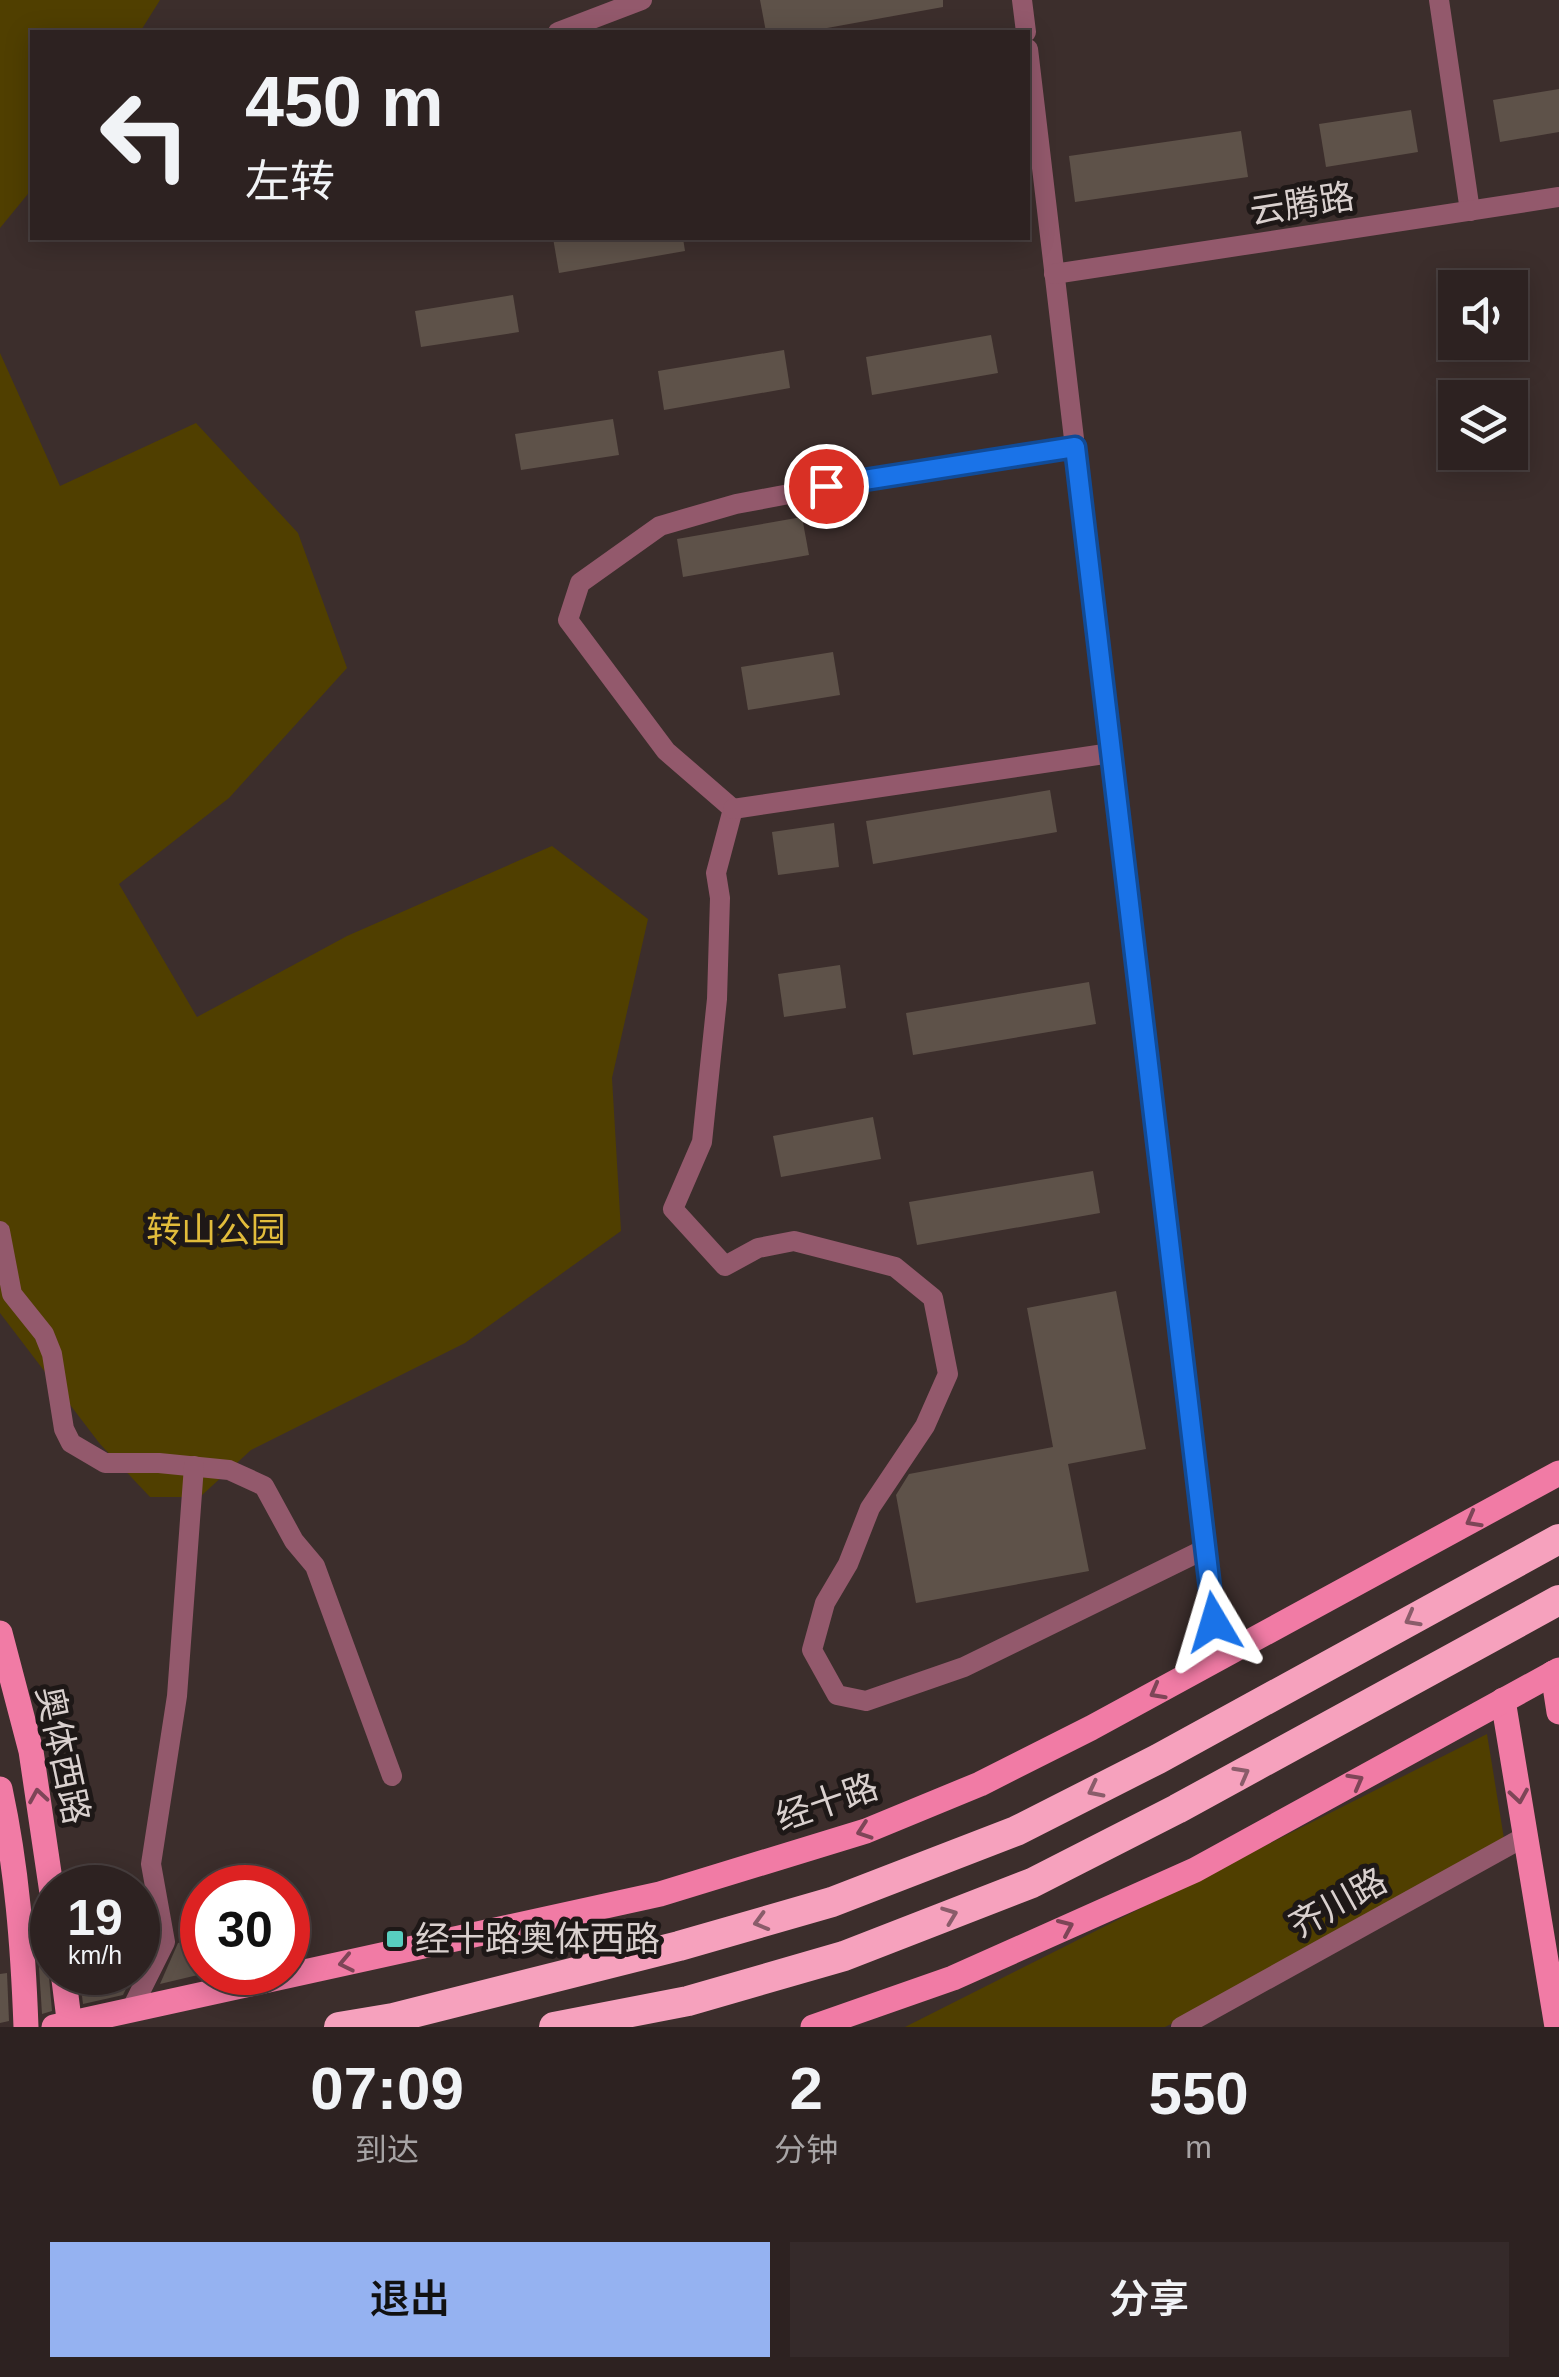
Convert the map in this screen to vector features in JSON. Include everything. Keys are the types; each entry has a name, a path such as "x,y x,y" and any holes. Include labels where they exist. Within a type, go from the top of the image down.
{"highway":[{"path":"339,2027 393,2018 622,1960 832,1902 1016,1831 1158,1759 1559,1539"},
{"path":"554,2027 688,2001 844,1956 1032,1883 1177,1810 1559,1600"}],"main road":[{"name":"经十路","path":"64,2026 660,1894 866,1831 980,1784 1091,1728 1559,1473"},
{"name":"奥体西路","path":"0,1632 31,1751 48,1865"},
{"path":"813,2027 953,1978 1195,1870 1556,1671 1559,1712"},
{"path":"1504,1700 1557,2027"},
{"name":"奥体西路","path":"0,1789 22,1930 26,2027"},
{"path":"63,1995 64,2026"}],"street":[{"path":"563,30 642,0"},
{"path":"1022,0 1026,30"},
{"path":"1438,0 1470,211"},
{"path":"1030,66 1218,1658"},
{"name":"云腾路","path":"1054,274 1559,197"},
{"path":"1075,447 736,504 660,526 580,583 568,620 666,751 733,809 1111,754"},
{"path":"733,809 716,872 720,898 717,1000 702,1142 673,1210 725,1266 758,1248 794,1241 894,1267 933,1298 948,1374 925,1426 870,1508 848,1564 825,1603 812,1650 837,1695 866,1701 964,1668 1206,1550"},
{"path":"0,1231 12,1294 44,1334 52,1354 70,1443 105,1463 229,1470 264,1486 294,1541 316,1566 392,1776"},
{"path":"131,2010 165,1942 151,1864 177,1696 194,1466"},
{"name":"齐川路","path":"1181,2027 1526,1836"}],"green space":[{"path":"0,0 160,0 141,30 30,30 30,191 0,228"},
{"name":"转山公园","path":"0,353 60,486 196,423 298,533 347,668 229,798 119,884 197,1017 347,936 552,846 648,919 612,1078 621,1231 465,1343 251,1450 200,1497 150,1497 100,1444 0,1313"},
{"path":"1487,1734 1507,1857 1165,2027 905,2027"}],"building":[{"path":"760,0 943,0 943,7 816,30 766,30"},
{"path":"1559,89 1559,132 1500,142 1493,100"},
{"path":"1411,110 1418,152 1326,167 1319,124"},
{"path":"1241,131 1248,177 1075,202 1069,156"},
{"path":"553,240 683,240 685,251 559,273"},
{"path":"513,295 519,332 421,347 415,311"},
{"path":"991,335 998,373 872,395 866,357"},
{"path":"784,350 790,388 664,410 658,371"},
{"path":"613,419 619,455 521,470 515,434"},
{"path":"802,517 809,555 683,577 677,539"},
{"path":"833,652 840,695 748,710 741,667"},
{"path":"1050,790 1057,832 873,864 866,821"},
{"path":"834,823 839,867 778,875 772,832"},
{"path":"840,965 846,1008 784,1017 778,974"},
{"path":"1089,982 1096,1024 913,1055 906,1013"},
{"path":"873,1117 881,1159 781,1177 773,1136"},
{"path":"1093,1171 1100,1213 917,1245 909,1202"},
{"path":"1116,1291 1146,1449 1068,1464 1089,1571 916,1603 896,1495 909,1474 1053,1447 1027,1308"},
{"path":"178,1943 180,1979 160,1984"},
{"path":"7,1973 9,2021 0,2023 0,1974"},
{"path":"41,1995 51,1995 52,2011 42,2014"},
{"path":"82,1995 123,1995 83,2004"}],"place":[{"name":"经十路奥体西路","path":"395,1939"}],"route":[{"path":"826,486 1075,447 1214,1622"}]}
